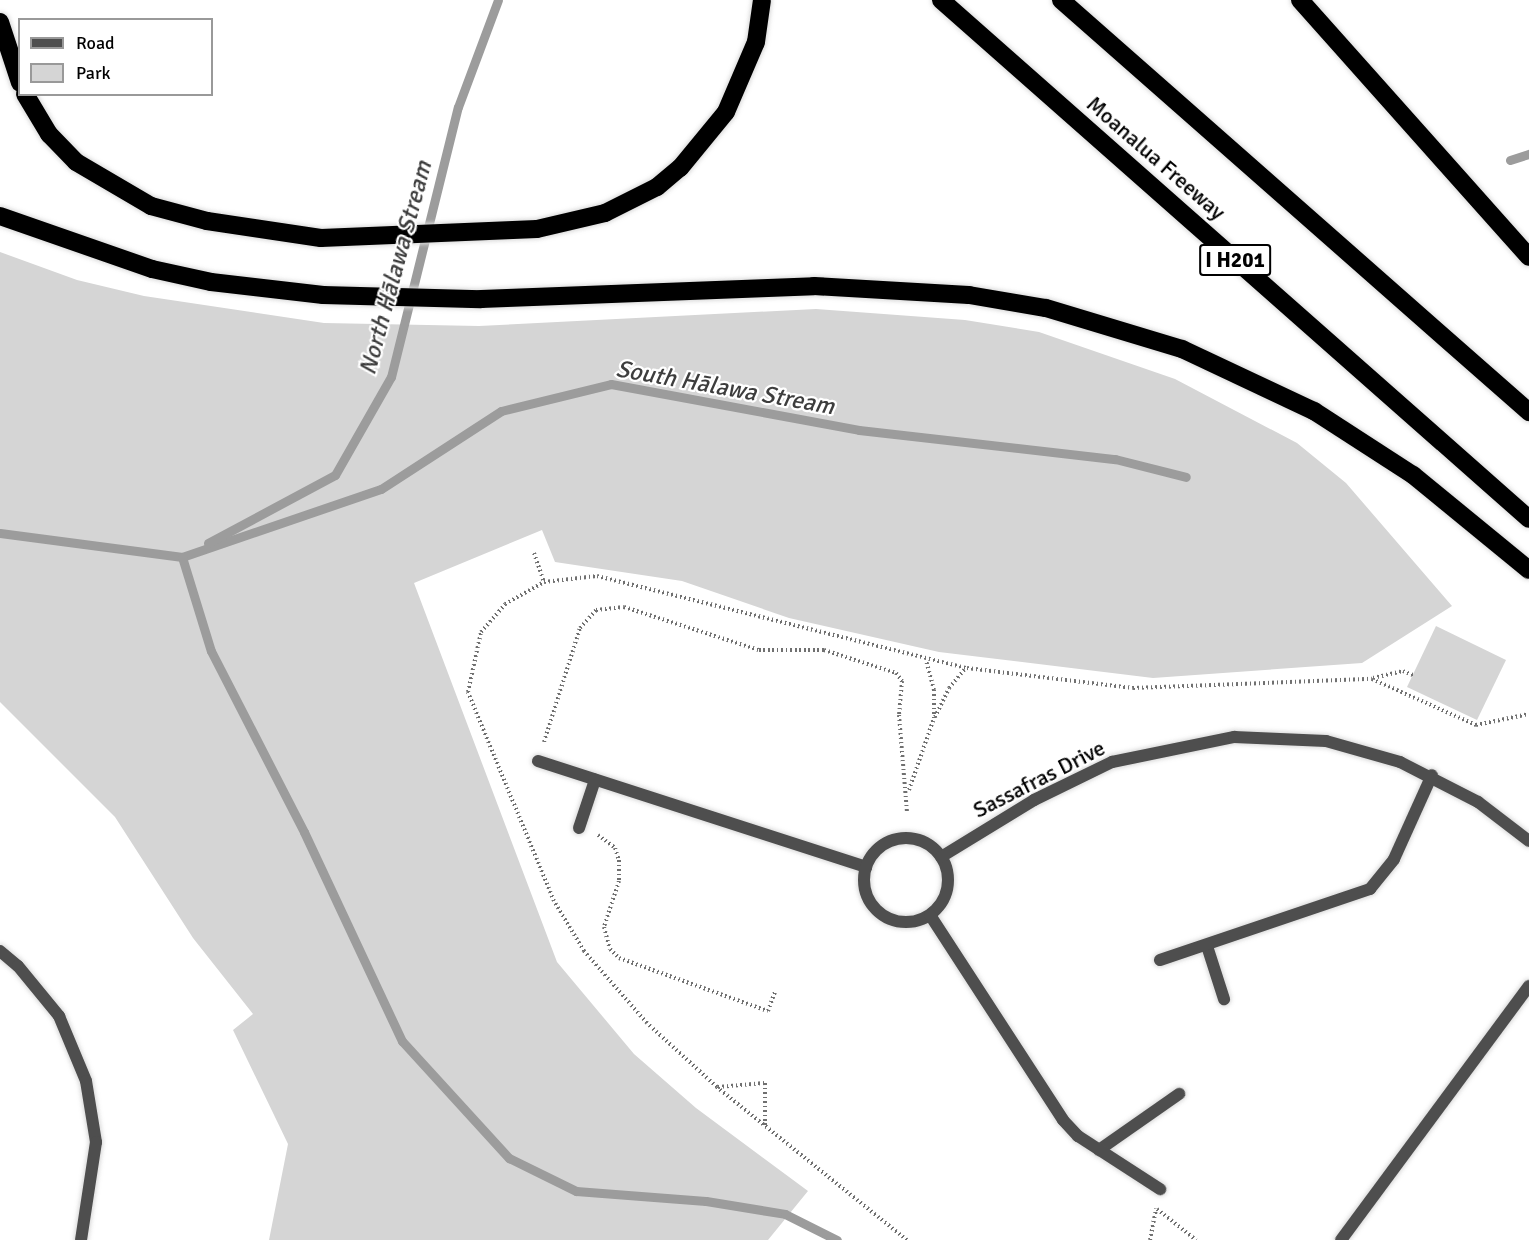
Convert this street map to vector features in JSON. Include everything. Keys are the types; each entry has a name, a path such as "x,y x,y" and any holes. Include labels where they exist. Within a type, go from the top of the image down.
{"highway":[{"path":"26,96 49,134 76,162 114,188 151,206 263,231 373,238 496,234 605,213 657,187 680,168 705,142 736,90 756,42 762,0"},
{"name":"Moanalua Freeway","path":"941,0 1529,519"},
{"path":"1061,0 1529,412"},
{"path":"1300,0 1529,257"},
{"path":"0,22 18,77"},
{"path":"0,216 152,269 276,291 364,298 481,299 814,286 893,288 991,298 1112,325 1182,349 1314,411 1413,475 1529,570"}],"street":[{"name":"Sassafras Drive","path":"941,856 1082,775 1112,762 1196,742 1282,736 1326,741 1432,775 1529,841"},
{"path":"538,761 866,867"},
{"path":"1160,960 1370,889 1394,859 1432,775"},
{"path":"579,828 596,780"},
{"path":"894,840 920,841 941,856 946,868 946,894 930,915 906,922 881,914 866,892 866,867 877,850 894,840"},
{"path":"930,915 1063,1120 1099,1150 1160,1189"},
{"path":"1207,946 1224,999"},
{"path":"0,951 18,966 59,1016 86,1081 96,1142 81,1240"},
{"path":"1343,1240 1529,986"},
{"path":"1099,1150 1179,1094"}],"path":[{"path":"534,553 544,582"},
{"path":"907,1240 717,1088 647,1023 584,951 549,891 468,692 481,632 505,604 544,582 597,576 634,583 926,661 967,668 1133,688 1372,679 1403,671 1413,675"},
{"path":"538,761 580,628 596,610 618,606 759,650 824,650 896,674 902,681 899,716 909,791 908,812"},
{"path":"926,661 934,690 934,718"},
{"path":"909,791 934,718 949,688 967,668"},
{"path":"1372,679 1476,725 1529,714"},
{"path":"579,828 603,836 619,860 619,881 604,927 610,949 619,958 768,1011 775,992"},
{"path":"717,1088 765,1083 765,1127"},
{"path":"1150,1205 1196,1240"},
{"path":"1150,1240 1156,1209"}],"green space":[{"path":"0,252 77,280 144,296 324,323 479,326 816,309 965,320 1039,332 1175,379 1297,443 1346,483 1452,606 1362,663 1153,678 939,652 789,618 682,581 555,562 542,530 414,583 557,962 634,1054 696,1108 808,1191 768,1240 269,1240 288,1144 233,1030 253,1014 193,938 115,817 0,702"},
{"path":"1436,626 1506,660 1477,720 1407,687"}],"waterway":[{"name":"North Hālawa Stream","path":"208,543 335,475 391,377 458,107 498,0"},
{"name":"South Hālawa Stream","path":"1510,160 1529,154"},
{"name":"South Hālawa Stream","path":"0,533 182,557 381,489 501,411 611,384 859,430 1115,459 1186,477"},
{"path":"182,557 211,651 304,832 402,1041 509,1158 576,1191 706,1201 785,1214 837,1240"}]}
